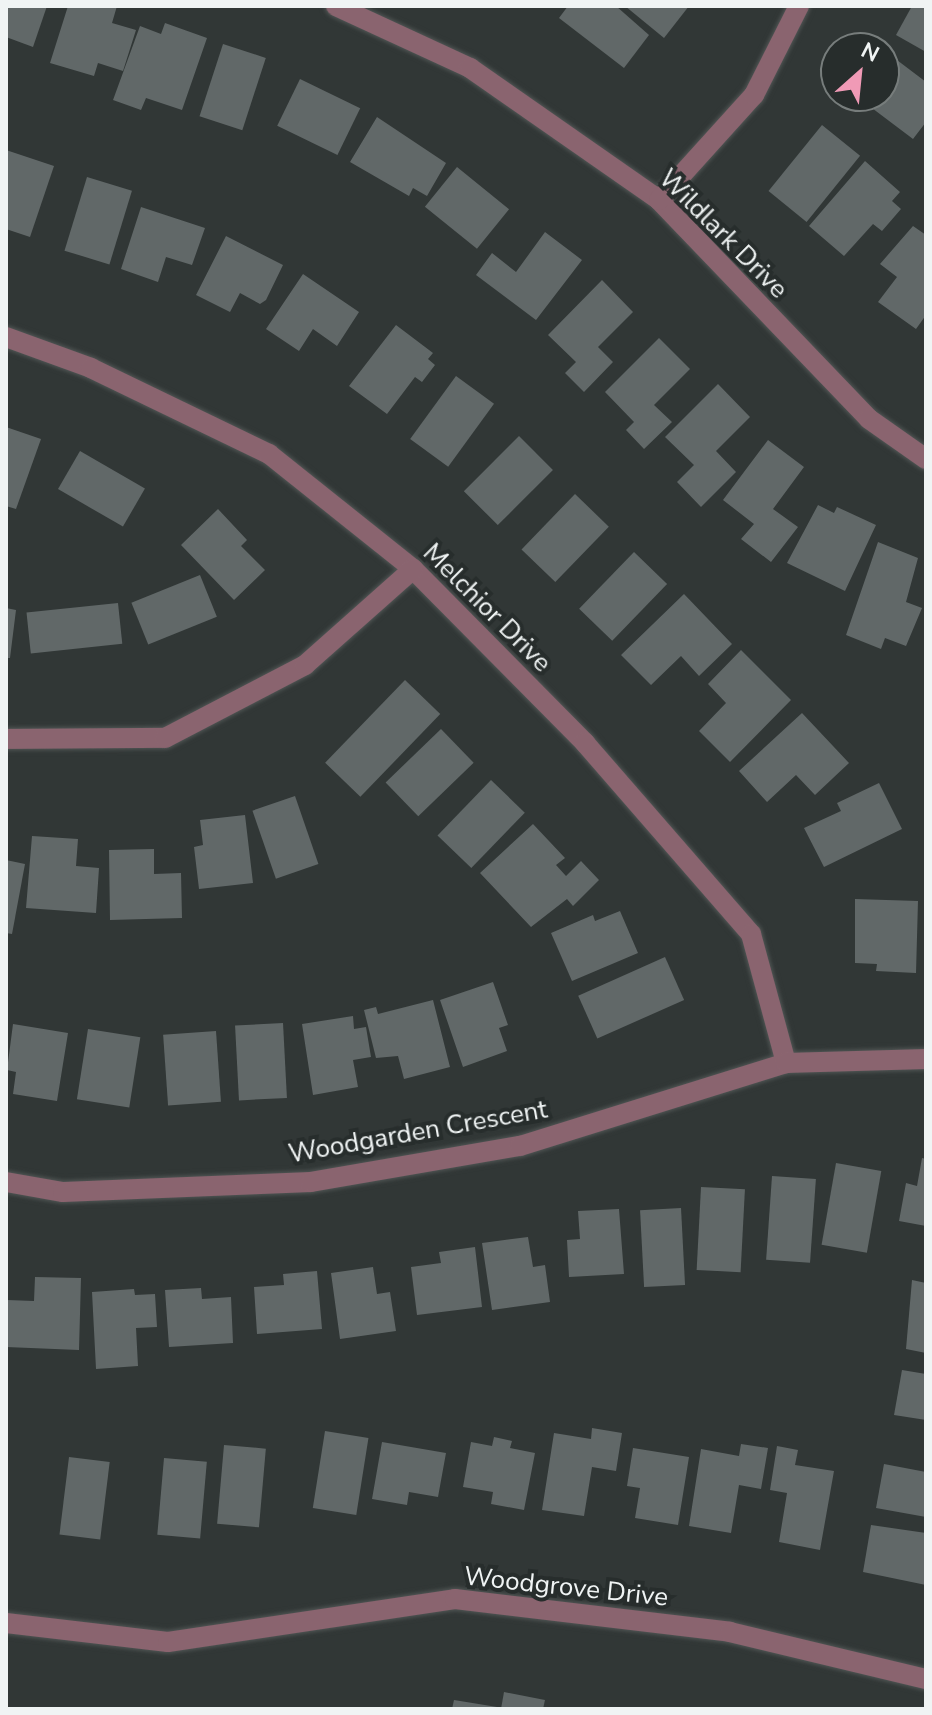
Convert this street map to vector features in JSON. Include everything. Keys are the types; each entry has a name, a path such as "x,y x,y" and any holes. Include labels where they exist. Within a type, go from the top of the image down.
{"street":[{"name":"Wildlark Drive","path":"336,6 470,68 659,200 869,419 926,459"},
{"path":"659,200 754,95 799,6"},
{"name":"Melchior Drive","path":"6,337 91,368 269,454 413,569 585,743 751,934 786,1063"},
{"path":"6,739 165,738 305,665 413,569"},
{"name":"Woodgarden Crescent","path":"6,1182 63,1192 311,1182 520,1146 786,1063 926,1059"},
{"name":"Woodgrove Drive","path":"6,1623 168,1642 455,1599 730,1632 926,1679"}],"building":[{"path":"6,6 47,6 33,47 6,37"},
{"path":"68,6 117,6 112,23 136,30 123,71 98,63 94,76 50,63"},
{"path":"568,6 616,6 649,35 624,68 559,18"},
{"path":"625,6 689,6 664,38"},
{"path":"912,6 926,6 926,52 900,37 898,32"},
{"path":"165,23 207,38 182,110 146,98 141,110 113,100 140,26 161,34"},
{"path":"223,44 266,58 242,130 200,116"},
{"path":"900,62 926,82 926,122 913,139 877,112 900,112"},
{"path":"300,79 360,108 337,155 277,126"},
{"path":"377,117 446,163 427,196 413,188 409,196 350,162"},
{"path":"822,125 860,156 807,222 769,191"},
{"path":"6,150 54,166 30,237 6,229"},
{"path":"865,161 900,192 892,201 901,209 882,231 873,224 844,256 809,226"},
{"path":"457,167 509,209 477,249 425,207"},
{"path":"87,177 132,191 109,264 64,251"},
{"path":"141,207 205,228 192,265 166,257 158,282 121,269"},
{"path":"913,226 926,235 926,315 916,329 878,302 897,277 880,264"},
{"path":"545,232 582,260 536,320 476,275 492,253 516,272"},
{"path":"226,236 283,265 266,300 260,304 240,293 230,312 196,295"},
{"path":"303,274 359,312 337,346 313,329 299,351 266,329"},
{"path":"602,280 633,312 598,347 613,362 584,392 565,373 576,362 548,335"},
{"path":"396,325 433,353 428,359 435,365 422,382 415,377 387,414 349,386"},
{"path":"659,338 690,369 654,405 672,422 644,449 626,430 634,422 605,392"},
{"path":"456,376 494,404 448,467 410,439"},
{"path":"718,384 750,417 716,451 736,472 701,507 677,482 694,465 665,437"},
{"path":"6,427 41,439 16,509 6,506"},
{"path":"519,436 553,470 498,525 464,491"},
{"path":"768,440 804,467 773,509 798,527 771,562 741,539 754,524 723,500"},
{"path":"80,451 145,488 123,527 58,489"},
{"path":"575,494 609,527 555,582 522,549"},
{"path":"818,505 834,513 837,507 876,525 845,591 787,563"},
{"path":"218,509 247,540 241,546 265,570 234,600 181,545"},
{"path":"878,542 918,558 906,602 922,608 906,646 885,638 881,649 846,635"},
{"path":"634,552 667,584 612,641 579,609"},
{"path":"200,575 217,617 148,644 131,603"},
{"path":"684,594 732,644 699,676 681,656 651,685 621,655"},
{"path":"118,603 122,644 31,653 27,613"},
{"path":"6,608 16,610 10,658 6,658"},
{"path":"741,650 791,700 730,762 699,731 726,703 708,684"},
{"path":"405,680 440,714 360,797 325,763"},
{"path":"802,713 849,763 815,795 796,775 767,802 739,771"},
{"path":"441,729 474,763 418,816 386,782"},
{"path":"491,780 525,813 471,868 438,835"},
{"path":"879,783 902,829 824,867 804,828 841,811 837,803"},
{"path":"295,796 318,864 276,879 252,811"},
{"path":"245,815 253,883 199,889 194,847 203,845 200,820"},
{"path":"533,824 565,858 556,865 566,876 581,861 599,880 573,906 567,899 531,927 480,873"},
{"path":"32,836 78,839 76,866 99,868 96,913 26,908"},
{"path":"154,849 154,874 181,873 182,918 110,920 109,850"},
{"path":"6,860 25,864 12,934 6,933"},
{"path":"855,899 918,901 916,973 876,971 877,964 855,963"},
{"path":"620,911 638,953 572,981 551,933 593,915 595,921"},
{"path":"665,957 684,1000 597,1039 578,996"},
{"path":"493,982 508,1025 499,1028 507,1051 463,1067 440,1000"},
{"path":"433,1000 450,1067 404,1079 398,1056 376,1058 364,1010 376,1007 378,1014"},
{"path":"353,1016 354,1029 366,1027 371,1057 353,1060 358,1087 313,1095 302,1024"},
{"path":"283,1023 287,1098 239,1100 235,1026"},
{"path":"13,1024 68,1033 57,1101 13,1094 16,1072 7,1070"},
{"path":"88,1029 140,1037 129,1107 77,1099"},
{"path":"216,1031 221,1102 168,1106 163,1035"},
{"path":"922,1158 926,1159 926,1226 899,1221 906,1183 917,1186"},
{"path":"836,1163 881,1171 867,1253 822,1245"},
{"path":"772,1176 816,1179 810,1263 766,1260"},
{"path":"701,1187 745,1189 741,1272 697,1270"},
{"path":"681,1208 685,1285 644,1287 640,1210"},
{"path":"619,1209 624,1274 569,1277 567,1240 580,1239 578,1211"},
{"path":"528,1237 533,1267 545,1265 550,1302 492,1310 482,1243"},
{"path":"475,1247 482,1307 417,1315 411,1267 441,1263 439,1252"},
{"path":"373,1267 377,1294 390,1292 396,1331 340,1339 331,1273"},
{"path":"317,1271 322,1329 257,1334 254,1287 284,1285 283,1274"},
{"path":"35,1277 81,1278 79,1350 6,1347 7,1300 34,1301"},
{"path":"912,1280 926,1283 926,1353 906,1349"},
{"path":"201,1288 202,1299 231,1297 233,1343 169,1347 165,1290"},
{"path":"134,1289 135,1295 155,1294 157,1327 136,1328 138,1366 96,1369 92,1292"},
{"path":"902,1370 926,1374 926,1420 894,1415"},
{"path":"592,1428 622,1433 616,1471 592,1467 584,1516 542,1510 554,1433 591,1439"},
{"path":"325,1431 368,1438 356,1515 313,1508"},
{"path":"494,1437 512,1441 510,1448 535,1453 524,1510 491,1504 493,1492 463,1487 471,1442 492,1446"},
{"path":"382,1442 446,1453 438,1497 409,1492 407,1505 372,1499"},
{"path":"741,1444 768,1448 761,1489 739,1485 731,1533 689,1526 701,1449 739,1456"},
{"path":"224,1445 266,1449 259,1527 217,1524"},
{"path":"777,1446 798,1450 795,1465 834,1471 820,1550 779,1542 787,1493 770,1490"},
{"path":"633,1448 689,1457 678,1525 635,1518 640,1488 627,1486"},
{"path":"69,1457 110,1462 100,1539 59,1534"},
{"path":"164,1458 207,1462 200,1538 157,1535"},
{"path":"884,1464 926,1472 926,1517 876,1508"},
{"path":"871,1525 926,1533 926,1585 863,1572"},
{"path":"504,1692 545,1700 543,1709 501,1709"},
{"path":"454,1700 497,1707 452,1709"}]}
